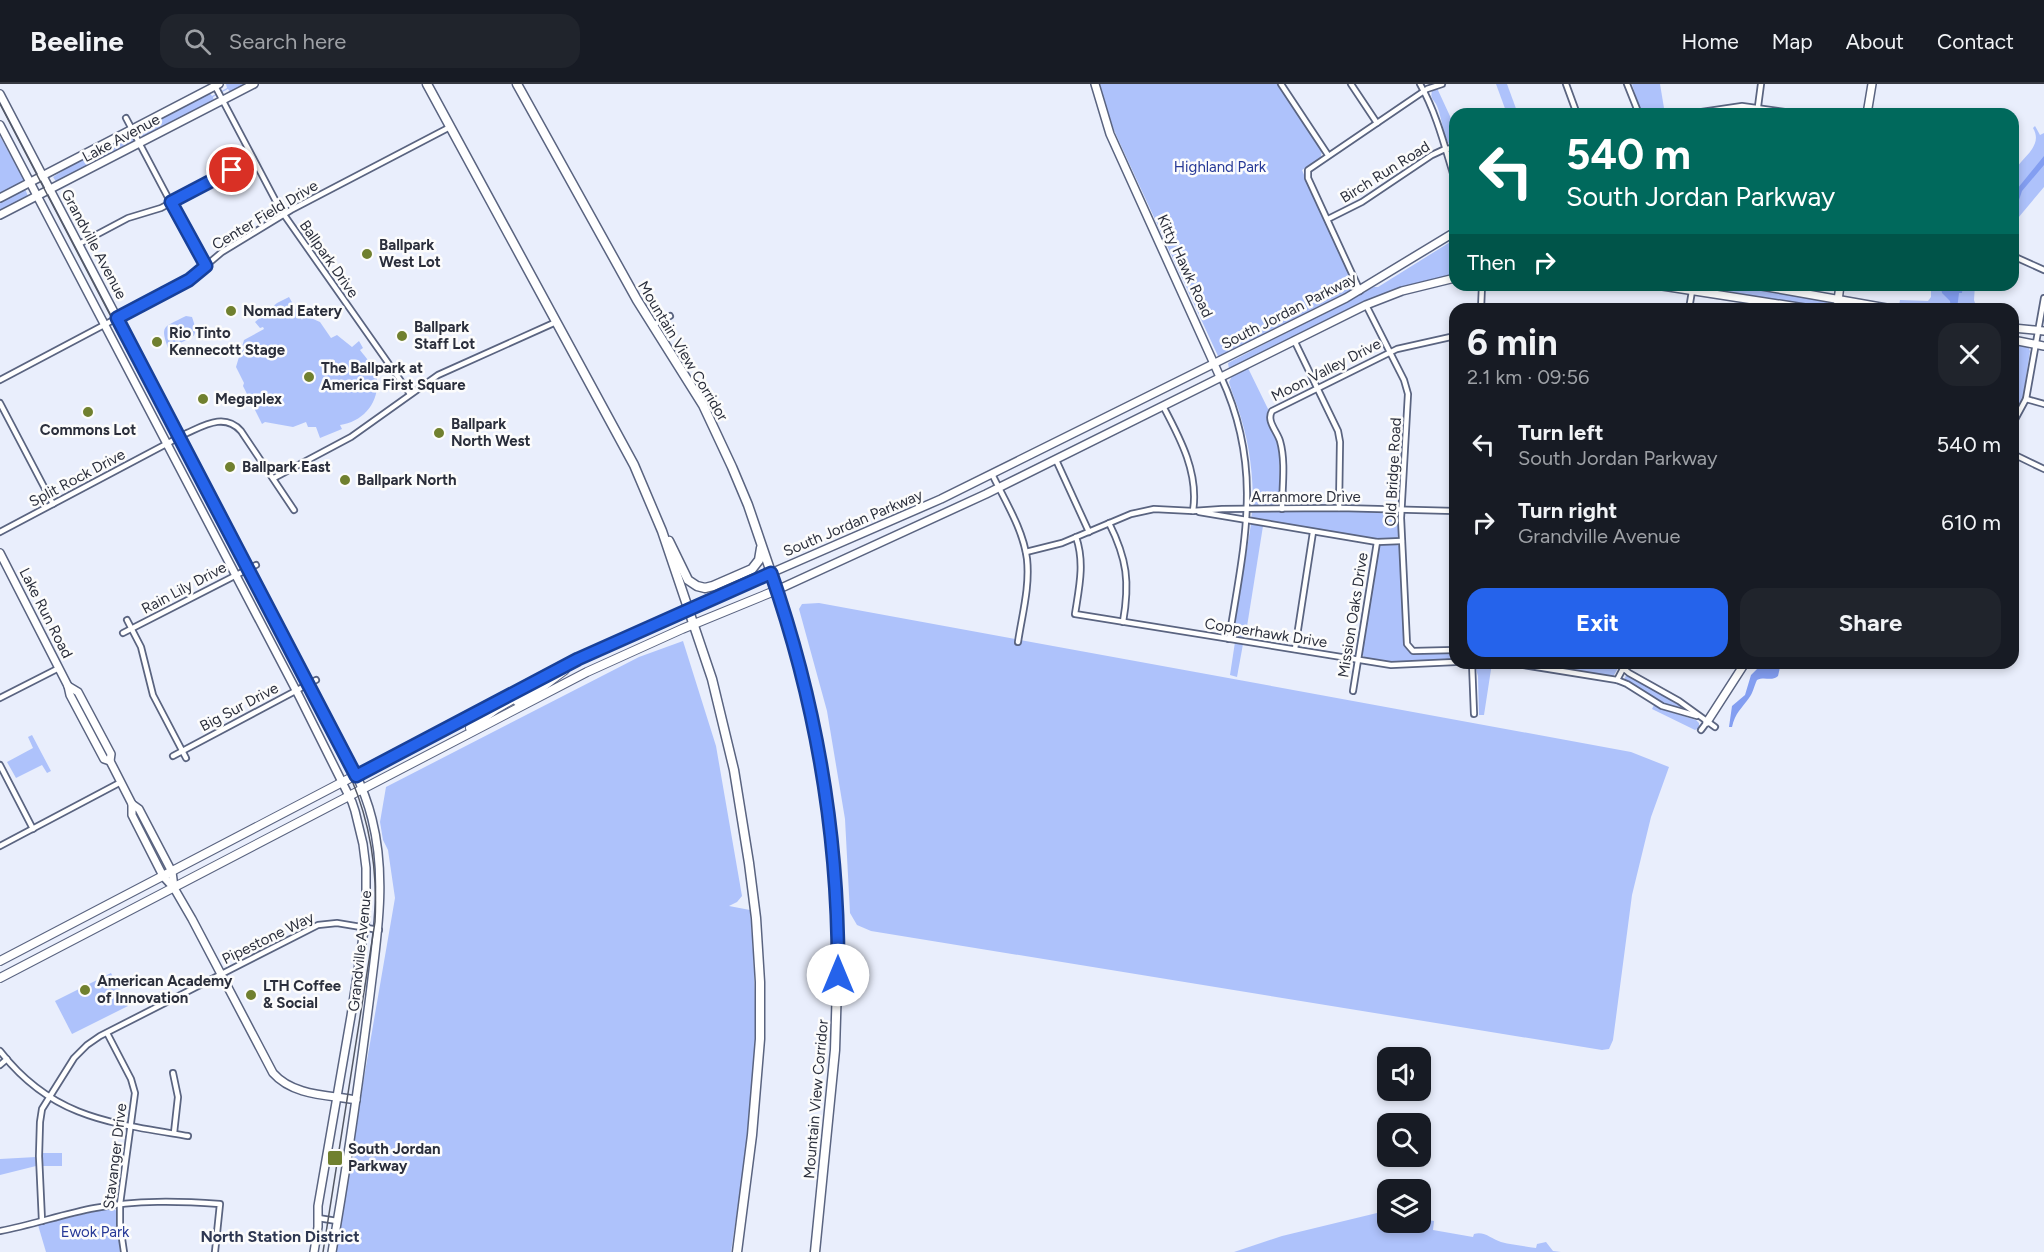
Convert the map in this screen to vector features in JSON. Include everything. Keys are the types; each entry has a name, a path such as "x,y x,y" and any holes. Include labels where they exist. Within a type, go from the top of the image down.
{"highway":[{"path":"427,84 634,465 662,531 712,679 734,770 749,863 757,929 760,982 758,1084 737,1252"},
{"path":"434,84 461,135 479,179"},
{"name":"Mountain View Corridor","path":"517,84 597,230 703,405 732,467 758,532 809,700 827,802 838,921 835,1050 815,1252"},
{"path":"662,531 673,547 688,580 693,585 705,588 754,567 760,554 758,532"}],"main road":[{"name":"South Jordan Parkway","path":"0,978 455,740 578,659 771,573"},
{"name":"South Jordan Parkway","path":"0,962 342,782 516,700 777,590"}],"street":[{"name":"Lake Avenue","path":"0,215 254,84"},
{"name":"Kitty Hawk Road","path":"1095,84 1110,134 1234,407 1241,434 1247,473 1248,509 1229,639"},
{"path":"1281,84 1328,155"},
{"path":"1351,84 1377,123"},
{"path":"1420,84 1438,123 1449,161"},
{"path":"1360,291 1308,178 1308,172 1310,167 1424,91 1442,84"},
{"path":"1566,84 1575,108"},
{"path":"1628,84 1637,108"},
{"path":"1725,108 1737,106 1758,108 1761,84"},
{"path":"1868,108 1872,84"},
{"name":"Lake Avenue","path":"0,198 216,85"},
{"name":"Ballpark Drive","path":"216,85 284,215 410,394"},
{"name":"Grandville Avenue","path":"0,94 309,684 356,776 373,820 381,886 379,930 332,1252"},
{"path":"126,118 206,266"},
{"name":"Grandville Avenue","path":"0,125 296,691 349,796 358,822 365,856 367,888 365,928 321,1187 314,1252"},
{"name":"Center Field Drive","path":"0,380 106,326 189,280 222,252 284,215 450,127"},
{"name":"Birch Run Road","path":"1328,219 1362,202 1432,154 1449,149"},
{"path":"79,244 128,218 153,211 253,159"},
{"name":"South Jordan Parkway","path":"771,573 907,515 1360,291 1449,236"},
{"path":"2019,259 2044,270"},
{"name":"South Jordan Parkway","path":"777,590 999,488 1366,305 1402,291 1449,279"},
{"path":"1690,303 1692,291 1771,303"},
{"path":"1794,291 1863,303"},
{"path":"1838,303 1839,291"},
{"path":"2019,412 2026,399 2035,344 2040,331 2044,298"},
{"name":"Old Bridge Road","path":"1366,305 1404,380 1408,394 1401,509 1407,644 1409,649 1415,651 1449,650"},
{"path":"653,325 670,316"},
{"path":"274,478 351,437 410,394 450,369 556,322"},
{"path":"2019,329 2040,331"},
{"name":"Moon Valley Drive","path":"1282,509 1282,450 1270,420 1273,409 1390,352 1449,337"},
{"path":"1294,340 1336,426 1339,437 1339,508"},
{"path":"2019,341 2044,346"},
{"path":"2026,399 2044,404"},
{"path":"0,402 53,504"},
{"path":"1163,406 1179,438 1191,473 1194,495 1193,511"},
{"name":"Split Rock Drive","path":"0,532 180,437 215,422 230,423 241,431 294,510"},
{"path":"2019,457 2044,469"},
{"path":"1056,460 1089,532"},
{"path":"992,474 1026,552 1027,584 1018,642"},
{"name":"Arranmore Drive","path":"1193,511 1339,508 1449,511"},
{"name":"Arranmore Drive","path":"1026,552 1052,546 1143,511 1167,509 1193,511 1377,542 1402,541"},
{"path":"1109,523 1120,547 1126,568 1127,592 1123,622"},
{"path":"1295,649 1313,532"},
{"name":"Copperhawk Drive","path":"1076,537 1082,567 1075,614 1396,665 1449,662"},
{"name":"Mission Oaks Drive","path":"1353,691 1377,542"},
{"name":"Lake Run Road","path":"0,554 68,686 78,692 111,754 110,761 132,804 132,815 163,876 174,888 271,1070 276,1077 296,1089 356,1100"},
{"name":"Rain Lily Drive","path":"123,633 256,565"},
{"path":"127,620 141,647 153,695 186,758"},
{"path":"0,698 59,668"},
{"path":"1472,669 1474,714"},
{"path":"1548,669 1617,680 1662,706 1697,716"},
{"path":"1617,680 1622,669"},
{"path":"1629,669 1679,701 1714,727"},
{"path":"1701,730 1741,669"},
{"name":"Big Sur Drive","path":"173,756 316,680"},
{"path":"240,720 244,727"},
{"path":"0,765 33,829"},
{"path":"0,846 121,782"},
{"name":"Lake Run Road","path":"132,804 140,809 172,872 174,888"},
{"name":"Pipestone Way","path":"42,1221 39,1179 42,1109 78,1054 91,1042 318,925 334,923 379,930"},
{"name":"Stavanger Drive","path":"106,1033 134,1089 135,1103 120,1204 124,1252"},
{"path":"0,1050 26,1079 49,1097 88,1116 131,1127 188,1136"},
{"path":"0,1065 7,1059"},
{"path":"173,1073 178,1097 174,1133"},
{"path":"0,1231 120,1204 153,1201 220,1204 215,1252"},
{"path":"318,1218 337,1221"}],"green space":[{"path":"226,84 246,84 230,92 228,89 213,97 214,101 143,139 139,129 209,92 212,96 227,88"},
{"name":"Highland Park","path":"1100,84 1278,84 1322,150 1321,157 1302,170 1355,289 1348,295 1344,294 1279,329 1276,328 1254,339 1253,342 1218,356 1117,137 1107,113"},
{"path":"1496,84 1507,84 1516,108 1505,108"},
{"path":"1632,84 1660,84 1664,108 1639,108"},
{"path":"1437,88 1449,114 1449,144 1432,97 1432,91"},
{"path":"2035,126 2040,135 2044,133 2044,187 2019,217 2019,165 2036,141 2033,128"},
{"path":"130,134 135,142 57,183 53,177 92,153"},
{"path":"0,136 25,182 0,195"},
{"path":"25,189 28,196 0,212 0,201"},
{"path":"1449,243 1449,276 1390,292 1229,369 1228,363 1374,287 1378,287"},
{"path":"1715,291 1769,291 1828,301 1827,303 1798,303"},
{"path":"1931,291 1975,291 1975,303 1900,303 1900,300 1928,301"},
{"name":"The Ballpark at America First Square","path":"289,297 302,320 304,315 320,322 331,338 337,335 352,347 359,341 363,348 360,350 376,374 376,392 370,408 357,419 340,425 342,429 320,438 316,427 308,427 306,422 293,427 265,422 262,424 236,367 244,340 264,329 255,322 277,303"},
{"path":"186,316 192,317 194,335 169,351 164,336 165,328"},
{"path":"2019,344 2028,346 2030,351 2023,397 2019,405"},
{"path":"1248,368 1269,411 1268,419 1279,446 1280,500 1277,506 1253,506 1252,473 1247,440 1229,382 1232,376"},
{"path":"1252,511 1394,511 1398,514 1399,535 1396,539 1380,540 1251,520"},
{"path":"1251,524 1263,526 1245,639 1233,637"},
{"path":"1380,544 1396,544 1400,547 1406,648 1412,653 1449,651 1449,660 1397,663 1365,658 1361,653"},
{"path":"819,603 1631,752 1669,767 1651,817 1632,895 1613,1040 1609,1049 1602,1050 871,931 857,925 850,913 845,819 827,711 799,609 802,604"},
{"path":"683,641 716,746 742,896 729,906 750,910 752,932 755,1019 753,1084 731,1252 334,1252 395,898 388,850 383,840 380,822 386,787 639,657"},
{"path":"1235,642 1243,644 1237,677 1230,675"},
{"path":"1476,669 1491,669 1484,715 1479,715"},
{"path":"1560,669 1617,669 1613,677"},
{"path":"1627,673 1688,711 1661,704 1624,680"},
{"path":"1654,705 1696,720 1699,728 1695,730 1652,709"},
{"path":"32,735 51,771 47,773 42,765 16,778 7,762 33,748 28,737"},
{"path":"111,973 128,1006 72,1034 55,1001"},
{"path":"43,1153 62,1153 62,1166 43,1166"},
{"path":"36,1157 36,1166 0,1175 0,1159"},
{"name":"Ewok Park","path":"110,1208 115,1209 117,1213 120,1252 46,1252 38,1225"},
{"path":"1377,1213 1377,1233 1431,1233 1431,1221 1434,1221 1433,1230 1473,1237 1474,1234 1481,1234 1501,1242 1536,1248 1537,1244 1546,1242 1553,1251 1561,1252 1234,1252 1282,1236"}],"shaded area":[{"path":"2044,156 2044,165 2022,191 2019,200 2019,187"},
{"path":"1942,291 1962,291 1959,293 1958,303 1950,303"},
{"path":"1757,669 1780,669 1778,676 1773,679 1757,680 1752,694 1737,714 1732,727 1729,727 1732,706 1745,695 1751,675"}],"tram line":[{"path":"0,104 344,763 366,821 375,881 375,922 323,1252"}],"place":[{"name":"Ballpark West Lot","path":"367,254"},
{"name":"Nomad Eatery","path":"231,311"},
{"name":"Ballpark Staff Lot","path":"402,336"},
{"name":"Rio Tinto Kennecott Stage","path":"157,342"},
{"name":"The Ballpark at America First Square","path":"309,377"},
{"name":"Megaplex","path":"203,399"},
{"name":"Commons Lot","path":"88,412"},
{"name":"Ballpark North West","path":"439,433"},
{"name":"Ballpark East","path":"230,467"},
{"name":"Ballpark North","path":"345,480"},
{"name":"American Academy of Innovation","path":"85,990"},
{"name":"LTH Coffee & Social","path":"251,995"},
{"name":"South Jordan Parkway","path":"335,1158"}],"district":[{"name":"North Station District","path":"280,1236"}],"route":[{"path":"232,170 171,202 206,266 189,280 117,318 356,776 578,659 771,573 809,700 821,762 834,863 838,921 838,975"}]}
